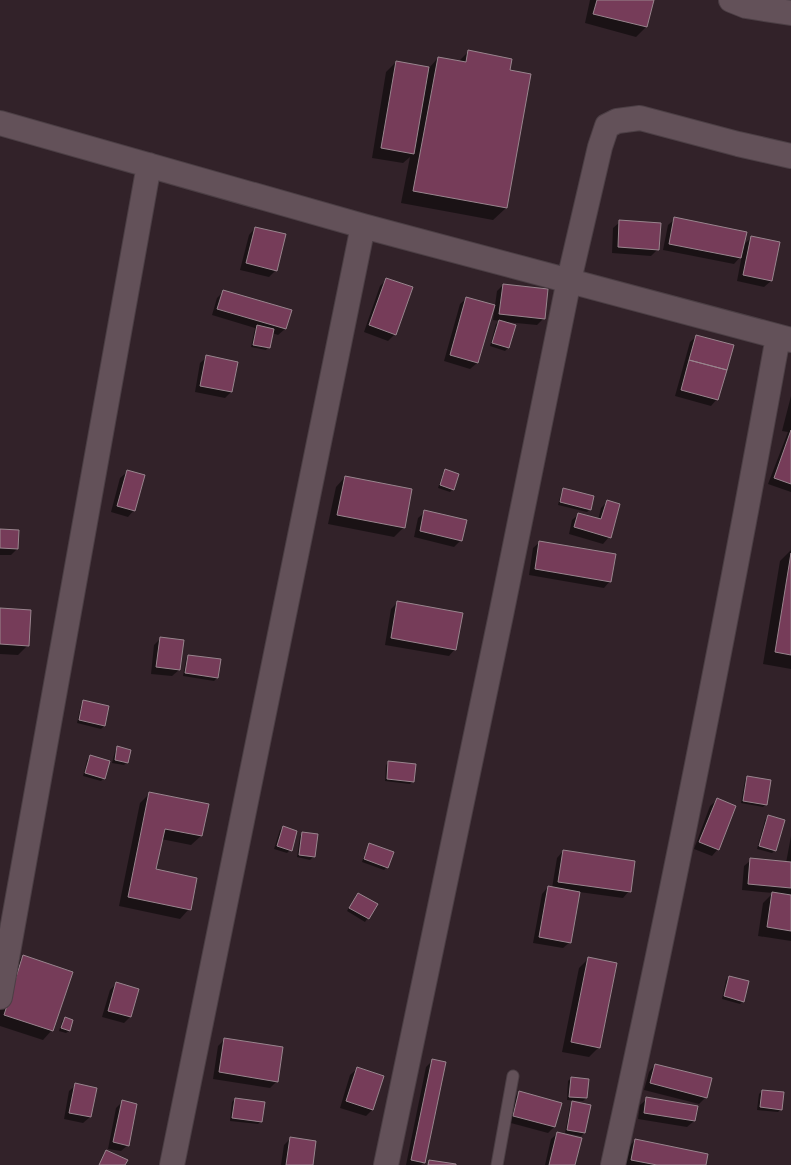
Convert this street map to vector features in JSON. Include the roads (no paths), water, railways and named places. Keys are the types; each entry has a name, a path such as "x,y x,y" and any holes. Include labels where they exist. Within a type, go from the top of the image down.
{"street":[{"path":"731,0 746,6 791,13"},
{"path":"386,1165 569,280 600,147 607,126 617,122 640,118 791,156"},
{"path":"0,123 363,226 785,339 738,561 658,960 613,1165"},
{"path":"0,997 149,165"},
{"path":"172,1165 363,226"}],"lane":[{"path":"497,1165 513,1076"}]}
